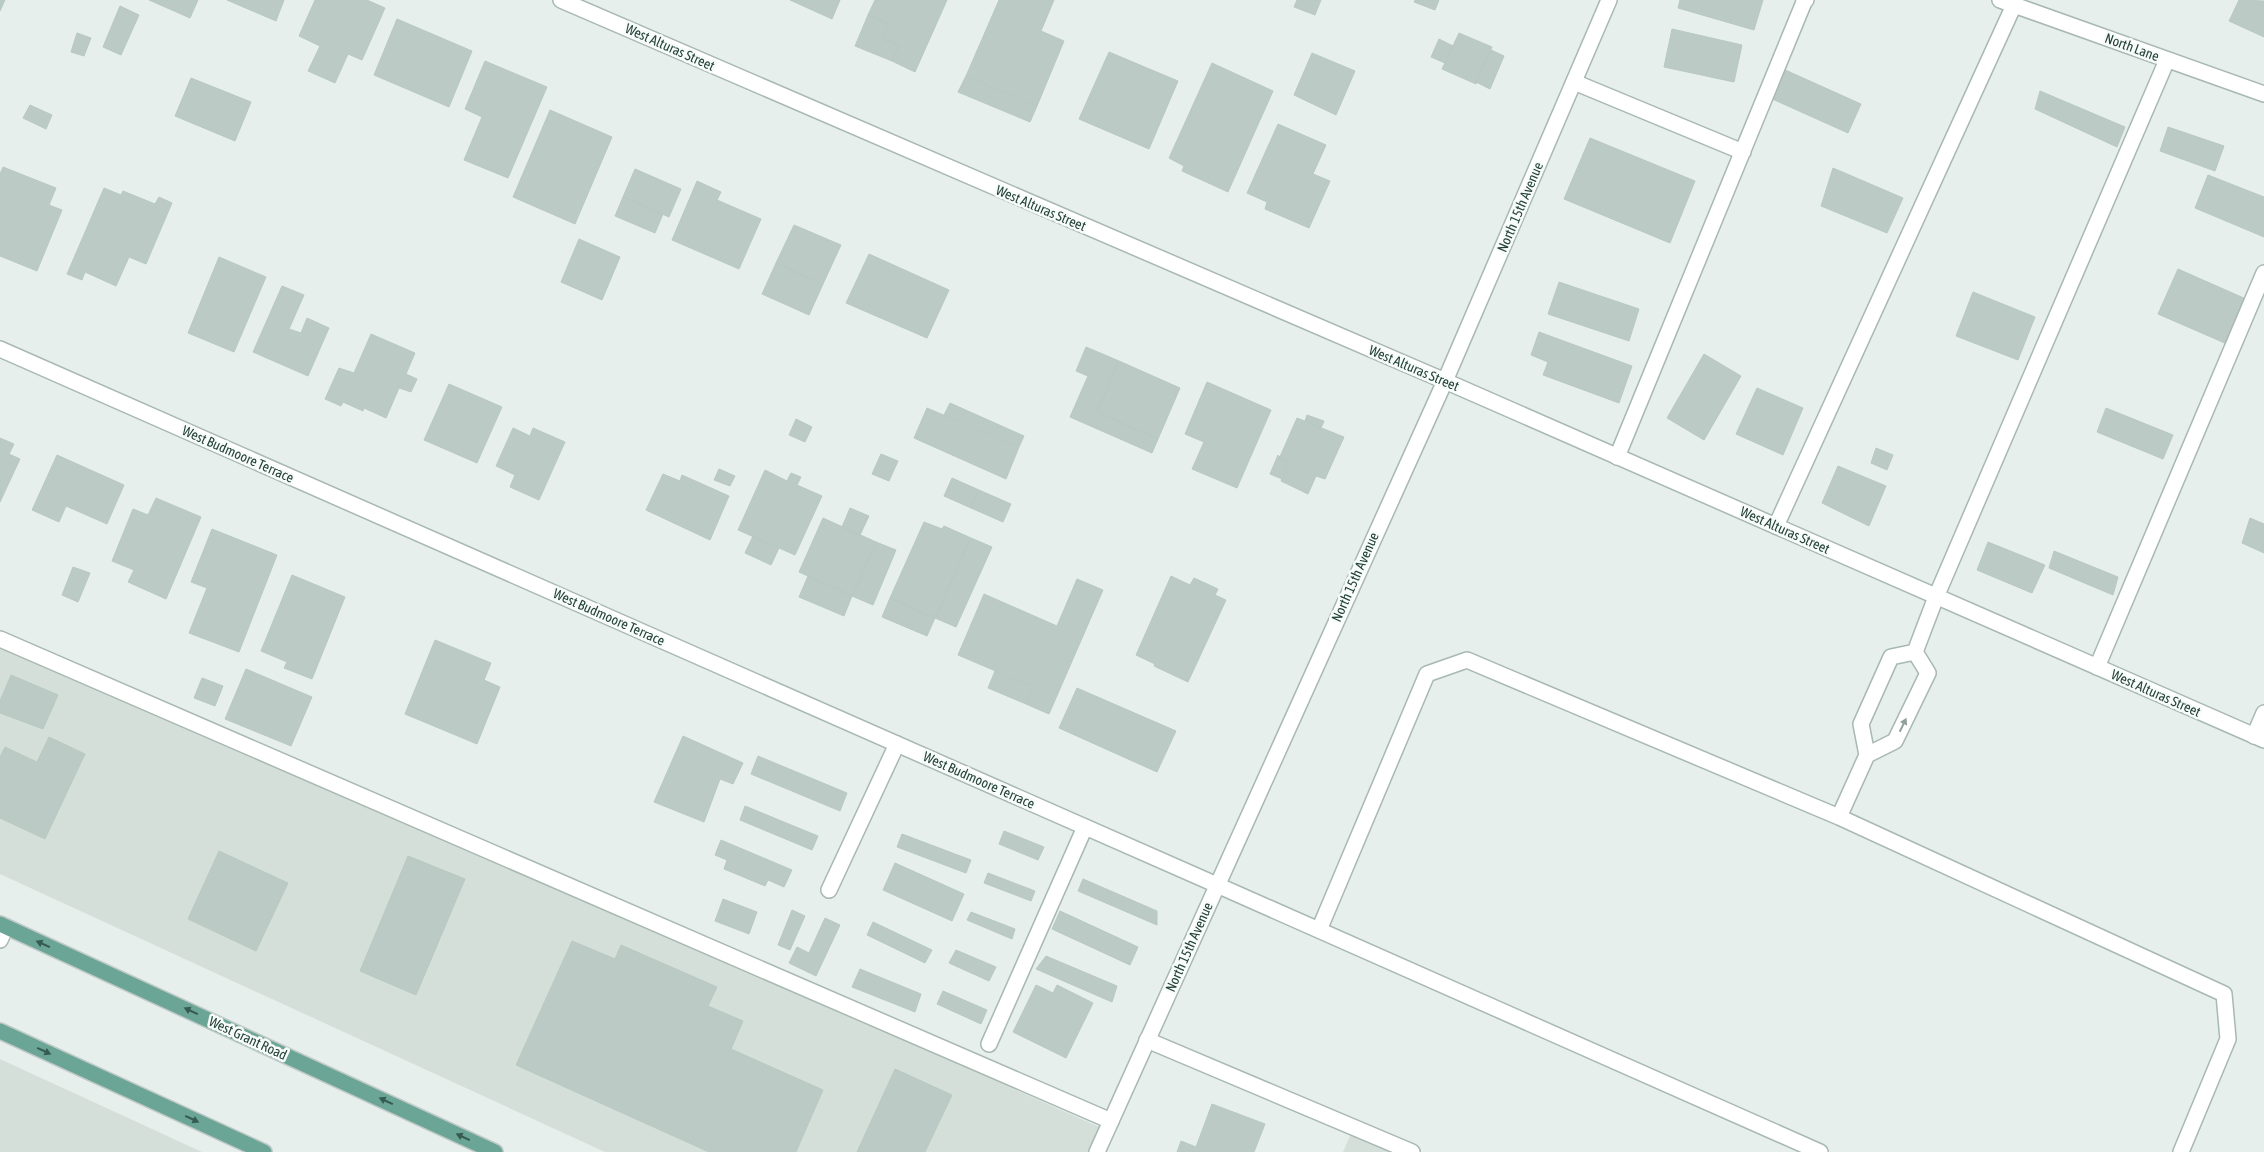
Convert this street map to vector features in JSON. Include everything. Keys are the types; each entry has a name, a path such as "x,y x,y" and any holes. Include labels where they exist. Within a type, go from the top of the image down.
{"main road":[{"name":"West Grant Road","path":"2,930 495,1152"},
{"path":"0,1031 264,1152"}],"street":[{"name":"West Alturas Street","path":"561,0 1445,381 2259,738"},
{"name":"North 15th Avenue","path":"1097,1152 1445,381 1609,0"},
{"path":"1617,457 1805,1"},
{"path":"1776,526 2007,2"},
{"name":"North Lane","path":"2007,2 2264,94"},
{"path":"1915,652 1936,596 2167,60"},
{"path":"1574,82 1743,152"},
{"path":"2097,667 2264,273"},
{"name":"West Budmoore Terrace","path":"0,349 1820,1152"},
{"path":"0,640 1111,1121"},
{"path":"1868,754 1895,741 1928,673 1915,652"},
{"path":"1839,817 1868,754 1861,724 1890,657 1915,652"},
{"path":"1319,930 1427,674 1467,660 1839,817 2224,994 2228,1039 2181,1152"},
{"path":"2259,738 2264,713"},
{"path":"828,890 897,744"},
{"path":"989,1044 1085,827"},
{"path":"1147,1040 1412,1152"}],"shaded area":[{"path":"0,638 1106,1130 1097,1152 605,1152 0,874"},
{"path":"0,1059 202,1152 0,1152"},
{"path":"1353,1129 1405,1152 1343,1152"}],"building":[{"path":"0,0 5,0 0,11"},
{"path":"149,0 198,0 190,18"},
{"path":"227,0 284,0 276,21"},
{"path":"315,0 367,0 385,8 362,60 348,54 335,83 308,71 320,46 299,36"},
{"path":"790,0 840,0 832,19"},
{"path":"875,0 947,0 915,72 892,61 899,46 883,39 889,24 868,15"},
{"path":"999,0 1054,0 1041,31 1064,41 1037,106 966,76"},
{"path":"1297,0 1321,0 1315,15 1294,7"},
{"path":"1415,0 1439,0 1435,10 1414,2"},
{"path":"1680,0 1763,0 1754,30 1678,8"},
{"path":"2239,0 2264,1 2264,37 2229,21"},
{"path":"120,6 139,15 121,55 103,47"},
{"path":"868,15 889,24 883,39 899,46 892,61 855,46"},
{"path":"397,19 472,51 449,107 374,75"},
{"path":"1672,29 1742,45 1734,82 1664,67"},
{"path":"77,33 91,38 84,56 71,52"},
{"path":"1459,33 1492,47 1476,84 1442,69"},
{"path":"1439,39 1453,46 1445,63 1431,57"},
{"path":"1491,50 1504,56 1490,89 1476,82"},
{"path":"1109,52 1178,81 1149,149 1079,119"},
{"path":"1312,53 1355,71 1336,115 1294,95"},
{"path":"485,61 547,87 508,178 464,160 482,117 465,109"},
{"path":"1212,63 1273,91 1228,192 1182,171 1184,166 1169,158"},
{"path":"1783,69 1861,104 1848,133 1770,98"},
{"path":"966,76 1037,106 1030,122 958,92"},
{"path":"191,78 251,102 235,141 175,116"},
{"path":"2040,91 2125,127 2117,147 2035,109"},
{"path":"30,105 52,115 46,129 23,118"},
{"path":"550,110 612,137 575,224 513,197"},
{"path":"1278,124 1326,145 1313,174 1330,181 1309,228 1265,209 1267,202 1247,193"},
{"path":"2168,127 2224,146 2215,171 2160,151"},
{"path":"1590,138 1695,181 1670,243 1564,199"},
{"path":"3,167 56,188 49,205 62,210 37,271 0,256 0,174"},
{"path":"1833,168 1903,198 1887,233 1821,206"},
{"path":"635,169 681,189 669,217 623,197"},
{"path":"2208,175 2264,197 2264,237 2195,208"},
{"path":"697,181 721,192 717,200 761,219 739,269 672,240"},
{"path":"104,188 121,195 123,191 155,204 159,197 172,203 146,264 129,257 116,286 85,272 82,280 67,274"},
{"path":"623,197 663,214 655,233 615,216"},
{"path":"794,225 841,245 823,284 776,263"},
{"path":"579,239 620,257 602,300 561,282"},
{"path":"869,254 949,290 927,338 846,303"},
{"path":"219,257 266,277 234,352 188,333"},
{"path":"776,263 823,284 809,315 762,294"},
{"path":"2178,269 2246,299 2227,344 2158,314"},
{"path":"1559,282 1639,309 1629,341 1548,314"},
{"path":"282,286 304,295 289,329 301,333 307,318 329,328 308,376 253,352"},
{"path":"1973,292 2035,317 2018,360 1956,336"},
{"path":"1539,332 1632,366 1619,403 1543,375 1548,362 1531,355"},
{"path":"371,334 415,353 406,374 417,379 411,392 399,388 386,418 364,408 363,411 343,402 341,406 325,399 339,368 354,373"},
{"path":"1086,347 1119,361 1097,412 1158,439 1152,453 1070,417 1088,376 1076,371"},
{"path":"1704,354 1741,376 1704,440 1667,418"},
{"path":"1119,361 1180,388 1158,439 1097,412"},
{"path":"1207,382 1271,410 1237,488 1192,469 1204,442 1185,434"},
{"path":"449,384 502,407 477,463 424,440"},
{"path":"1757,388 1803,408 1783,455 1736,434"},
{"path":"950,403 1024,436 1019,447 944,415"},
{"path":"927,408 1019,447 1006,479 914,438"},
{"path":"2106,408 2173,435 2163,459 2097,432"},
{"path":"1307,415 1324,421 1321,428 1305,421"},
{"path":"1297,418 1344,437 1325,479 1316,476 1308,494 1281,481 1289,463 1279,459"},
{"path":"796,419 812,427 805,442 789,435"},
{"path":"513,428 530,436 533,428 565,442 539,500 510,487 515,475 496,466"},
{"path":"0,438 14,444 9,454 20,459 0,502"},
{"path":"1876,448 1893,455 1887,470 1871,463"},
{"path":"881,454 898,461 889,481 872,474"},
{"path":"57,455 124,485 107,524 66,506 59,522 32,510"},
{"path":"1278,455 1279,459 1289,463 1282,479 1270,474"},
{"path":"1838,466 1886,486 1869,526 1822,503"},
{"path":"719,469 735,476 730,486 714,480"},
{"path":"765,470 787,481 791,473 801,477 797,485 822,496 795,555 738,530"},
{"path":"663,474 680,481 682,475 729,496 710,540 646,510"},
{"path":"952,478 979,490 971,508 944,496"},
{"path":"979,490 1011,504 1003,522 971,508"},
{"path":"156,498 201,517 166,599 128,582 134,570 112,561 133,509 148,515"},
{"path":"850,508 869,516 860,535 842,527"},
{"path":"823,518 876,542 852,596 799,572"},
{"path":"2250,518 2264,524 2264,553 2242,543"},
{"path":"924,522 942,529 944,526 971,538 935,618 890,598"},
{"path":"212,529 277,555 239,652 189,633 207,588 191,582"},
{"path":"753,536 779,548 771,565 745,553"},
{"path":"971,538 992,547 956,627 935,618"},
{"path":"876,542 896,550 873,605 852,596"},
{"path":"1988,542 2045,565 2032,593 1977,570"},
{"path":"2054,551 2118,577 2113,595 2049,568"},
{"path":"73,567 90,573 78,602 62,595"},
{"path":"292,575 345,597 312,679 284,668 287,662 261,651"},
{"path":"808,576 852,596 844,616 799,597"},
{"path":"1171,576 1190,585 1194,578 1218,589 1215,595 1226,600 1188,682 1136,655"},
{"path":"1077,579 1103,590 1049,714 1026,704 1033,687 958,655 984,594 1057,626"},
{"path":"890,598 935,618 927,636 882,617"},
{"path":"435,640 491,663 484,680 500,687 477,744 405,714"},
{"path":"246,669 312,697 291,746 225,719"},
{"path":"995,671 1033,687 1026,704 988,688"},
{"path":"11,675 58,695 43,729 0,713 0,701"},
{"path":"202,678 223,686 215,706 194,698"},
{"path":"1077,688 1176,731 1157,772 1059,728"},
{"path":"683,736 743,763 733,784 720,779 704,822 654,802"},
{"path":"49,737 85,754 45,839 0,818 0,757 5,747 37,762"},
{"path":"758,756 847,793 840,811 751,774"},
{"path":"745,806 818,836 812,850 740,820"},
{"path":"1004,831 1044,847 1038,860 999,844"},
{"path":"902,834 971,860 966,873 897,847"},
{"path":"721,840 792,870 784,887 768,880 765,886 724,869 727,860 715,855"},
{"path":"219,851 288,883 256,951 188,919"},
{"path":"408,856 465,879 416,995 360,971"},
{"path":"895,863 964,894 952,921 883,890"},
{"path":"988,873 1035,891 1031,901 984,883"},
{"path":"1083,879 1157,911 1157,925 1078,891"},
{"path":"723,899 757,912 749,934 715,921"},
{"path":"792,910 805,916 790,950 778,945"},
{"path":"1060,911 1138,947 1130,965 1052,929"},
{"path":"971,912 1015,929 1012,939 967,920"},
{"path":"825,918 840,925 816,976 789,963 797,947 809,953"},
{"path":"873,922 932,950 925,963 867,935"},
{"path":"572,941 615,959 621,945 717,987 708,1006 743,1021 731,1049 823,1090 796,1152 709,1152 516,1065"},
{"path":"956,950 996,967 989,981 949,963"},
{"path":"1046,956 1117,986 1112,1002 1036,969"},
{"path":"860,969 921,994 915,1012 852,987"},
{"path":"1036,985 1053,993 1057,985 1093,1003 1066,1058 1013,1032"},
{"path":"943,991 987,1010 981,1024 937,1004"},
{"path":"895,1069 952,1095 925,1152 857,1152"},
{"path":"1212,1104 1265,1124 1254,1152 1177,1152 1181,1141 1196,1147"}]}
